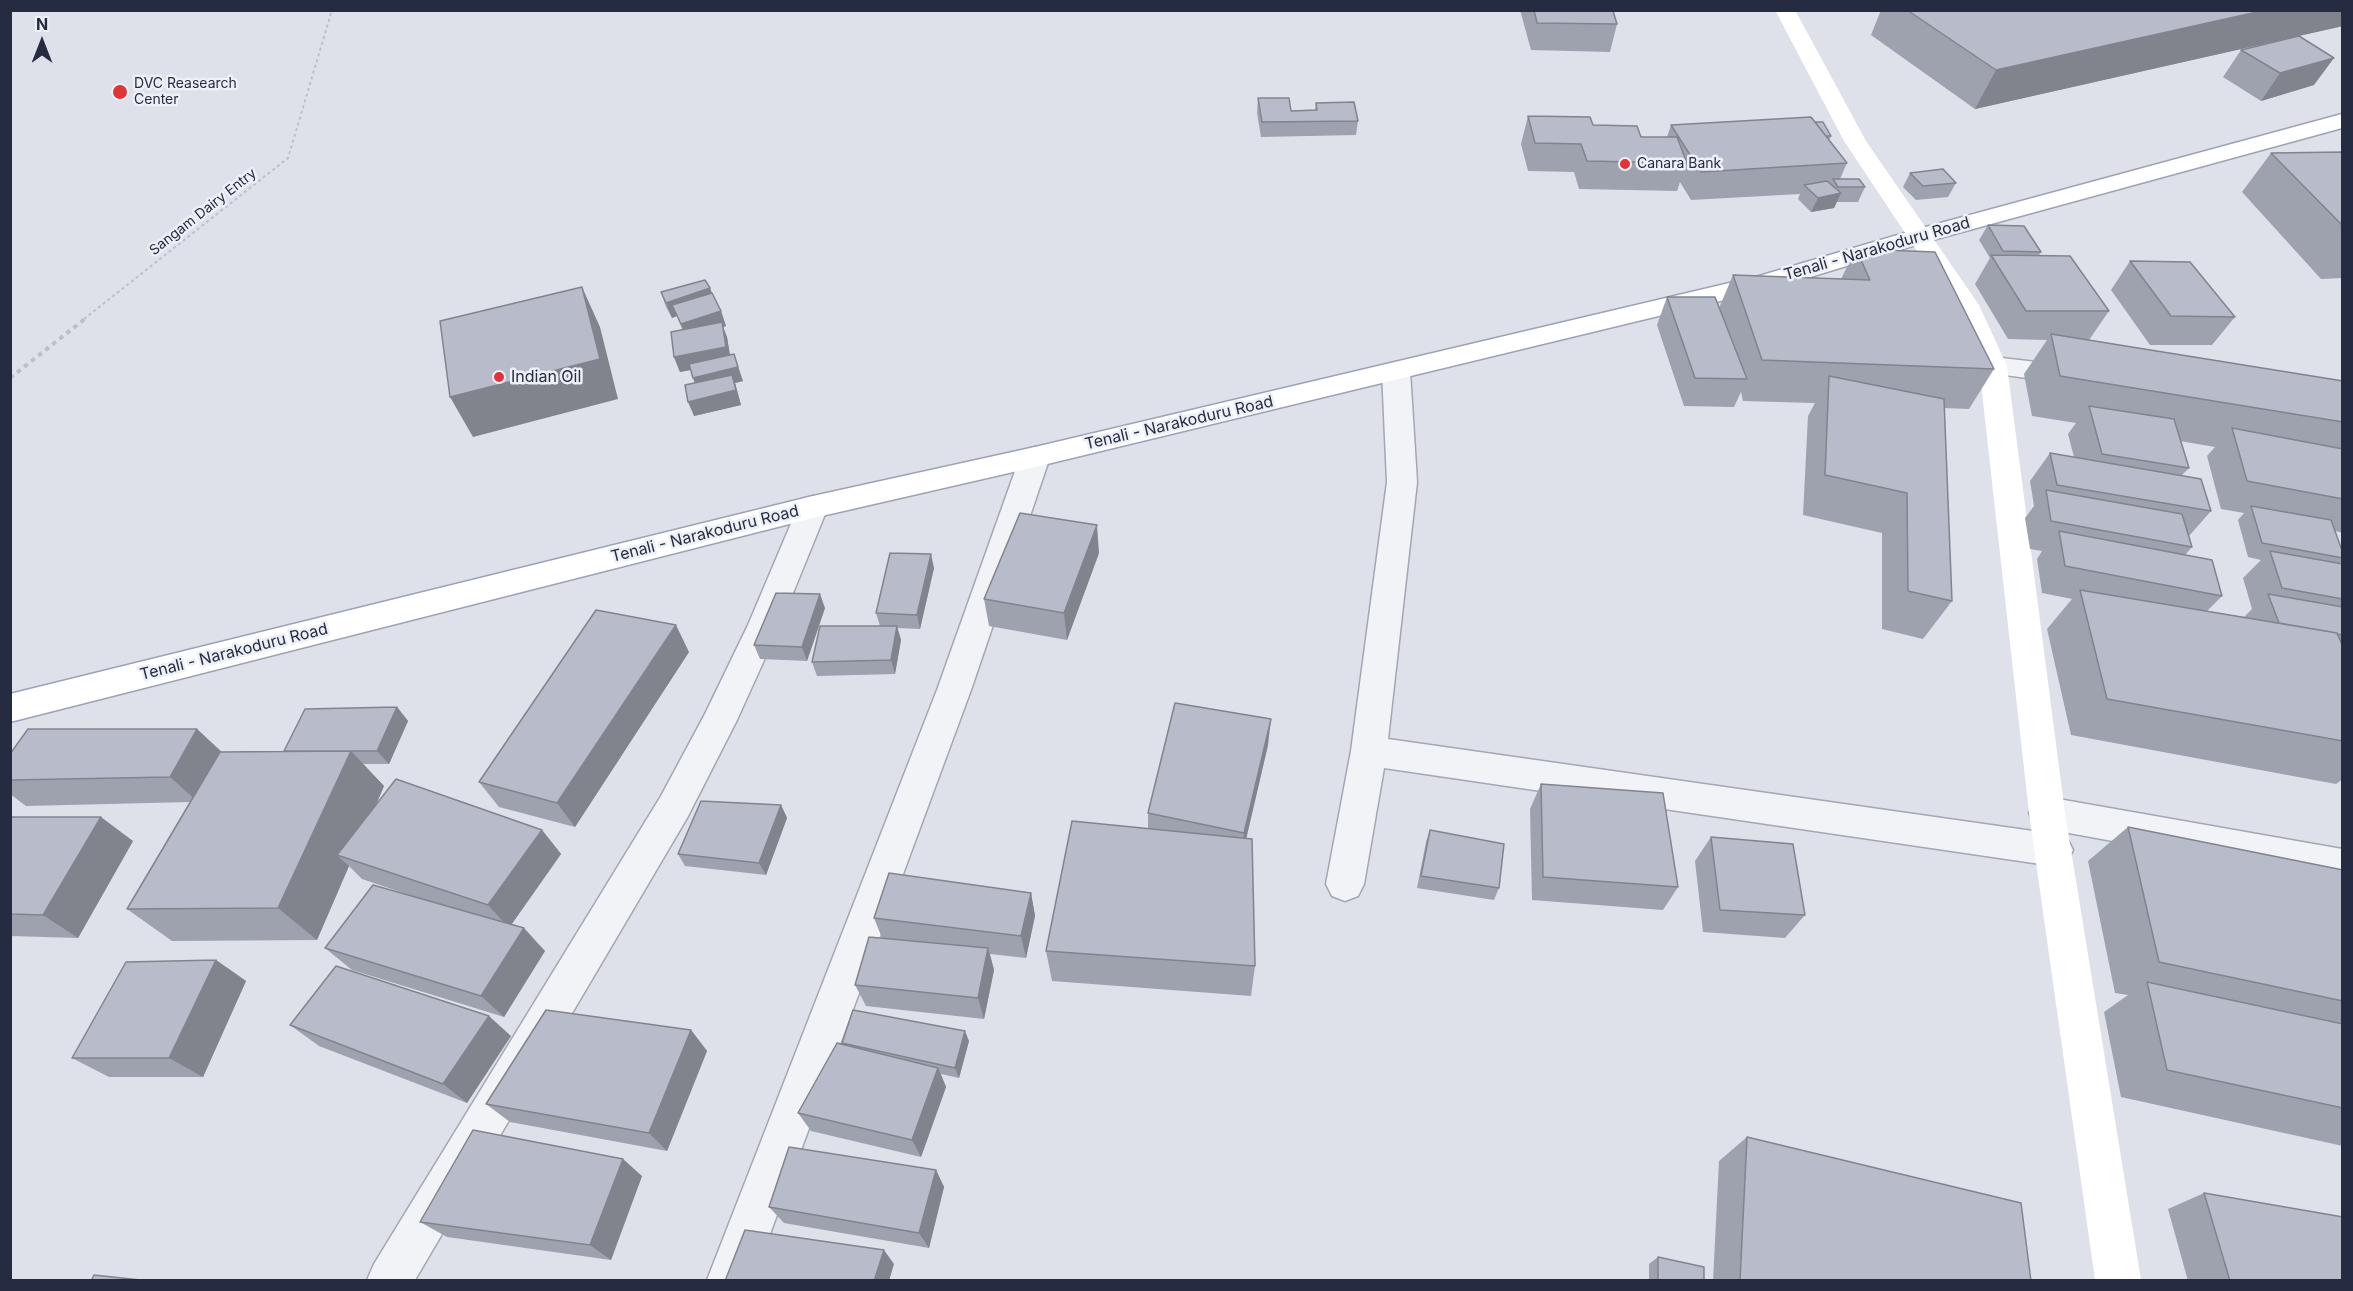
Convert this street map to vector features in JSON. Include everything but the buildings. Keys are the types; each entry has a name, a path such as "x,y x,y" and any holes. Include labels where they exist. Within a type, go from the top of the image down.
{"main road":[{"path":"1785,10 1855,141 1966,304 1993,366 2047,813 2118,1281"},
{"name":"Tenali - Narakoduru Road","path":"10,708 813,507 1035,457 1765,282 1920,236 2343,121"}],"street":[{"path":"1993,366 2097,377"},
{"path":"1345,884 1369,751 1402,482 1396,371"},
{"path":"730,1281 954,690 1035,457"},
{"path":"390,1281 674,807 730,699 764,625 813,507"},
{"path":"1369,751 2054,850"},
{"path":"2047,813 2343,866"}],"path":[{"name":"Sangam Dairy Entry","path":"10,378 288,158 333,10"}],"place":[{"name":"DVC Reasearch Center","path":"120,92"},
{"name":"Canara Bank","path":"1625,164"},
{"name":"Indian Oil","path":"499,377"}]}
